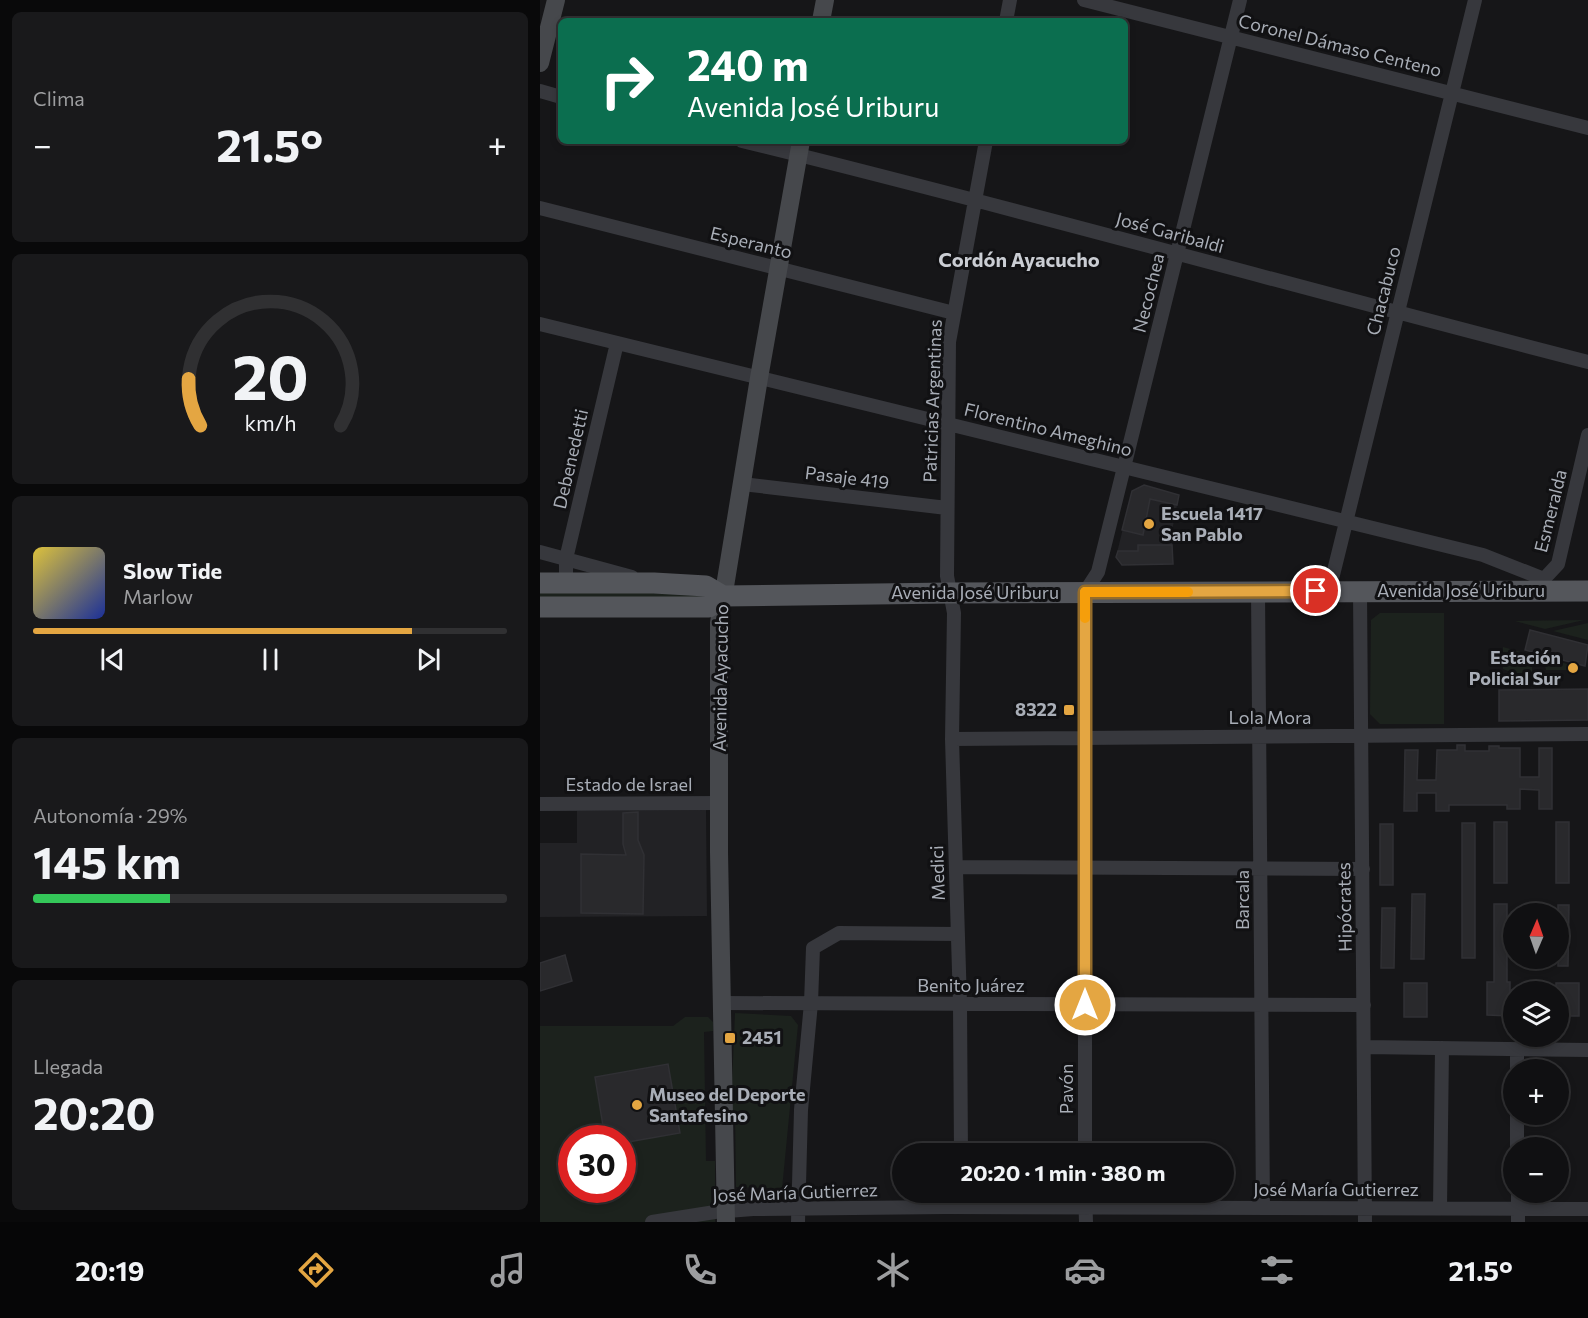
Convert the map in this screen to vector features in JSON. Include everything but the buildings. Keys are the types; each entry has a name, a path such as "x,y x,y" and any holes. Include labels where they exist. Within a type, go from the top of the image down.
{"main road":[{"path":"540,63 556,0"},
{"path":"822,18 825,0"},
{"name":"Avenida Ayacucho","path":"726,1217 718,803 719,623 800,148"},
{"name":"Avenida José Uriburu","path":"540,583 654,583 706,586 723,592 1360,591 1545,585 1588,591"},
{"name":"Avenida José Uriburu","path":"540,607 709,607 723,592"}],"street":[{"path":"1007,18 1010,0"},
{"name":"Coronel Dámaso Centeno","path":"1084,0 1588,128"},
{"name":"Necochea","path":"1085,592 1098,572 1240,0"},
{"name":"Chacabuco","path":"1329,591 1475,0"},
{"path":"540,91 558,95"},
{"name":"José Garibaldi","path":"767,144 800,148 976,200 1397,314 1588,362"},
{"name":"Patricias Argentinas","path":"950,593 947,576 947,508 950,342 985,144"},
{"name":"Esperanto","path":"540,208 954,313"},
{"name":"Florentino Ameghino","path":"540,324 1483,555 1545,585"},
{"name":"Debenedetti","path":"566,583 566,559 617,343"},
{"name":"Esmeralda","path":"1545,585 1558,564 1588,435"},
{"name":"Pasaje 419","path":"742,484 947,508"},
{"path":"540,552 654,583"},
{"name":"Barcala","path":"1258,591 1263,1208"},
{"name":"Hipócrates","path":"1360,591 1365,1215"},
{"name":"Pavón","path":"1085,592 1085,1143"},
{"name":"Medici","path":"950,593 954,613 952,739 960,1004 961,1143"},
{"name":"Lola Mora","path":"952,739 1588,734"},
{"name":"Estado de Israel","path":"540,804 718,803"},
{"path":"956,867 1363,869"},
{"path":"798,1215 801,1110 812,1003 813,948 839,933 958,934"},
{"name":"Benito Juárez","path":"722,1003 1364,1005"},
{"path":"1365,1047 1588,1050"},
{"path":"1442,1048 1450,1213"},
{"path":"1517,1049 1517,1059"},
{"name":"José María Gutierrez","path":"652,1222 945,1207 954,1203"},
{"name":"José María Gutierrez","path":"986,1203 1086,1215 1191,1208 1263,1208 1365,1215 1450,1213 1518,1215 1588,1209"},
{"path":"945,1207 945,1222"},
{"path":"1191,1208 1191,1222"}],"shaded area":[{"name":"Escuela 1417 San Pablo","path":"1144,485 1179,495 1172,531 1173,564 1122,565 1116,557 1132,491"},
{"path":"540,588 703,595 703,598 540,599"},
{"path":"1380,613 1444,613 1444,724 1380,724 1370,714 1371,620"},
{"path":"1584,620 1545,629 1515,621"},
{"path":"1588,623 1588,640 1553,631"},
{"path":"1503,647 1532,657 1532,673 1513,673 1503,669"},
{"path":"1543,657 1577,667 1575,670 1546,670"},
{"path":"706,810 707,916 540,917 540,843 577,843 577,811"},
{"path":"735,1013 791,1016 798,1025 782,1189 736,1187 735,1114 731,1108"},
{"path":"685,1017 708,1017 713,1022 713,1031 704,1032 706,1161 715,1161 715,1222 540,1222 540,1026 673,1026"}],"slow traffic":[{"path":"1085,618 1085,592 1188,592"}],"place":[{"name":"Escuela 1417 San Pablo","path":"1149,524"},
{"name":"Estación Policial Sur","path":"1573,668"},
{"name":"8322","path":"1069,710"},
{"name":"2451","path":"730,1038"},
{"name":"Museo del Deporte Santafesino","path":"637,1105"}],"district":[{"name":"Cordón Ayacucho","path":"1019,260"}],"route":[{"path":"1085,1005 1085,592 1316,591"}]}
